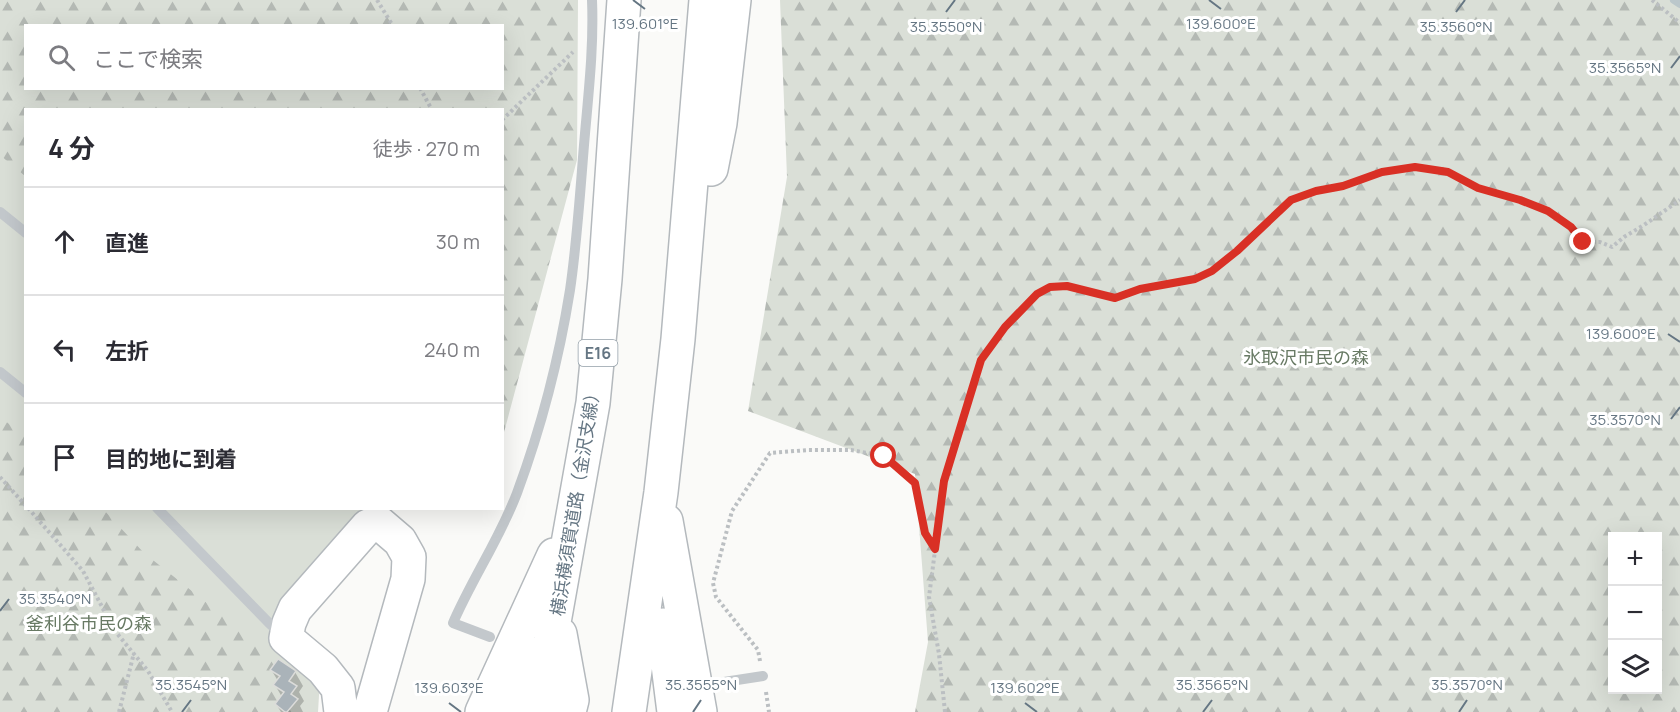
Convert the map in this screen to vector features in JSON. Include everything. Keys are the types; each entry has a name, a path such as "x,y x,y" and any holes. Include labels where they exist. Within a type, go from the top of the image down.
{"highway":[{"name":"横浜横須賀道路（金沢支線）","path":"538,712 593,403 602,312 624,0"},
{"path":"629,712 661,492 678,339 706,0"},
{"path":"678,339 720,123 734,0"},
{"path":"661,492 700,712"},
{"path":"482,712 573,514"},
{"path":"341,712 338,688 323,669 286,638 289,623 296,609 374,520 400,541 409,557 408,579 370,712"},
{"path":"653,543 674,712"},
{"path":"513,712 559,596"},
{"path":"559,596 572,700 569,712"},
{"path":"661,712 668,665"}],"lane":[{"path":"490,637 453,623 500,531 516,494 534,442 552,376 571,279 579,212 593,32 592,0"},
{"path":"0,212 24,231"},
{"path":"0,372 24,391"},
{"path":"159,510 286,638"},
{"path":"724,682 763,676"}],"path":[{"path":"377,0 392,24"},
{"path":"1652,0 1680,23"},
{"path":"504,118 593,32"},
{"path":"421,90 431,108"},
{"path":"945,712 939,654 929,597 944,481 981,360 1005,327 1037,294 1050,287 1067,286 1115,298 1140,289 1195,279 1212,271 1237,251 1291,200 1316,191 1343,186 1382,172 1415,167 1448,172 1478,188 1548,211 1571,227 1583,242 1600,242 1612,247 1623,237 1680,200"},
{"path":"758,650 716,597 713,583 732,511 770,453 851,450 884,456 915,483 925,533 935,549"},
{"path":"0,477 24,504"},
{"path":"30,510 83,571 114,631 148,671 172,712"},
{"path":"119,712 134,653"}],"green space":[{"path":"0,0 563,0 503,108 24,108 24,510 375,510 281,617 320,679 318,712 0,712"},
{"path":"0,0 578,0 577,160 504,432 504,108 24,108 24,175 0,155"},
{"name":"氷取沢市民の森","path":"780,0 1680,0 1680,712 915,712 928,642 915,474 748,411 787,177"},
{"name":"釜利谷市民の森","path":"0,417 24,435 24,510 104,510 144,553 246,634 288,663 297,712 0,712"}],"building":[{"path":"278,659 296,671 289,681 297,686 291,694 298,699 287,712 275,704 284,692 273,685 280,676 270,670"}],"waterway":[{"path":"1674,0 1680,4"}],"route":[{"path":"884,456 915,483 925,533 935,549 944,481 981,360 1005,327 1037,294 1050,287 1067,286 1115,298 1140,289 1195,279 1212,271 1237,251 1291,200 1316,191 1343,186 1382,172 1415,167 1448,172 1478,188 1548,211 1571,227 1583,242"}]}
